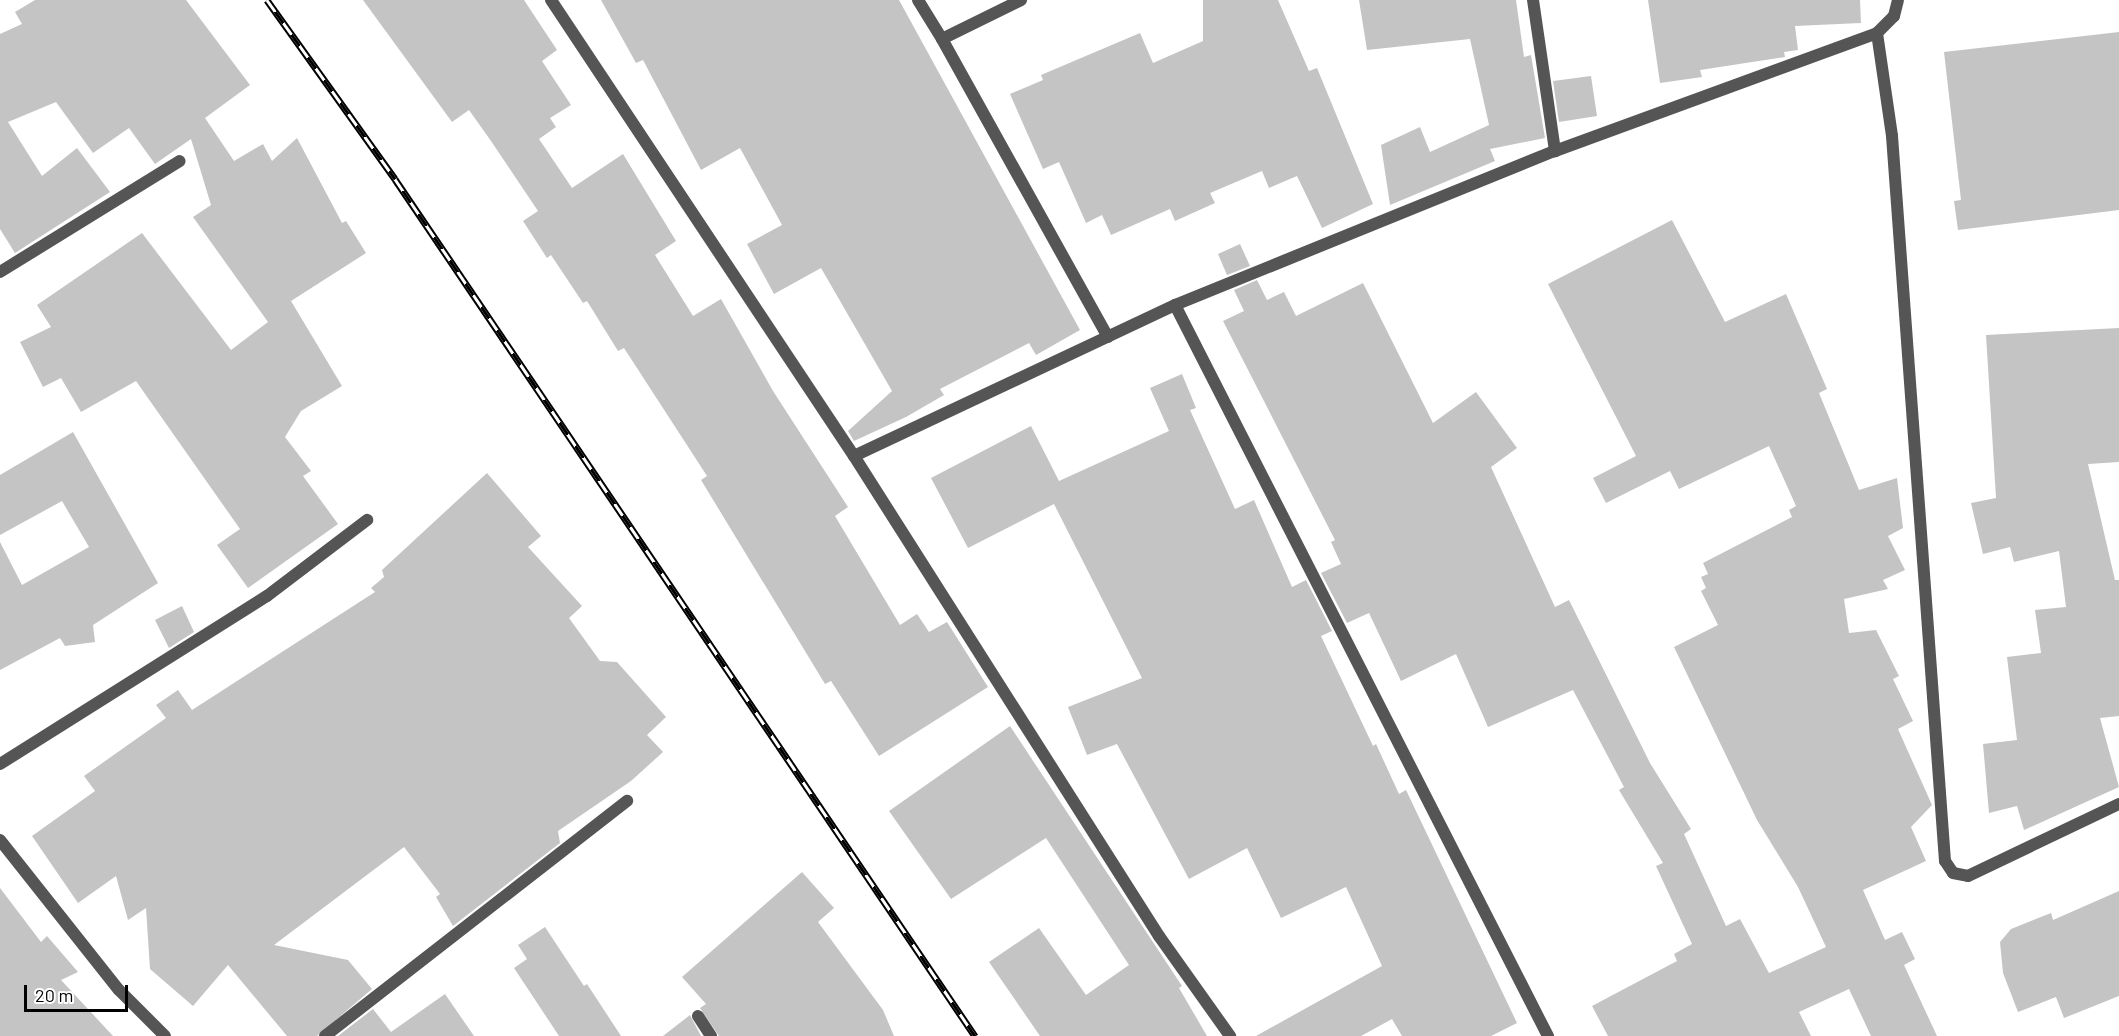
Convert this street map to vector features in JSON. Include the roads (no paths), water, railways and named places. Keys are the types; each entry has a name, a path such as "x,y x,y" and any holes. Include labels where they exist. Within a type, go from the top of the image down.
{"street":[{"path":"551,0 854,456 1159,936 1230,1036"},
{"path":"918,0 1108,337"},
{"path":"942,39 1021,0"},
{"path":"1533,0 1555,151"},
{"path":"854,456 1175,305 1555,151 1877,33 1894,16 1898,0"},
{"path":"1877,33 1892,136 1945,861 1953,873 1968,876 2119,804"},
{"path":"0,272 180,161"},
{"path":"1175,305 1548,1036"},
{"path":"0,764 267,596 367,520"},
{"path":"325,1036 627,801"},
{"path":"0,840 83,947 165,1036"},
{"path":"698,1016 711,1036"}],"railway":[{"path":"267,0 395,179 975,1036"}]}
